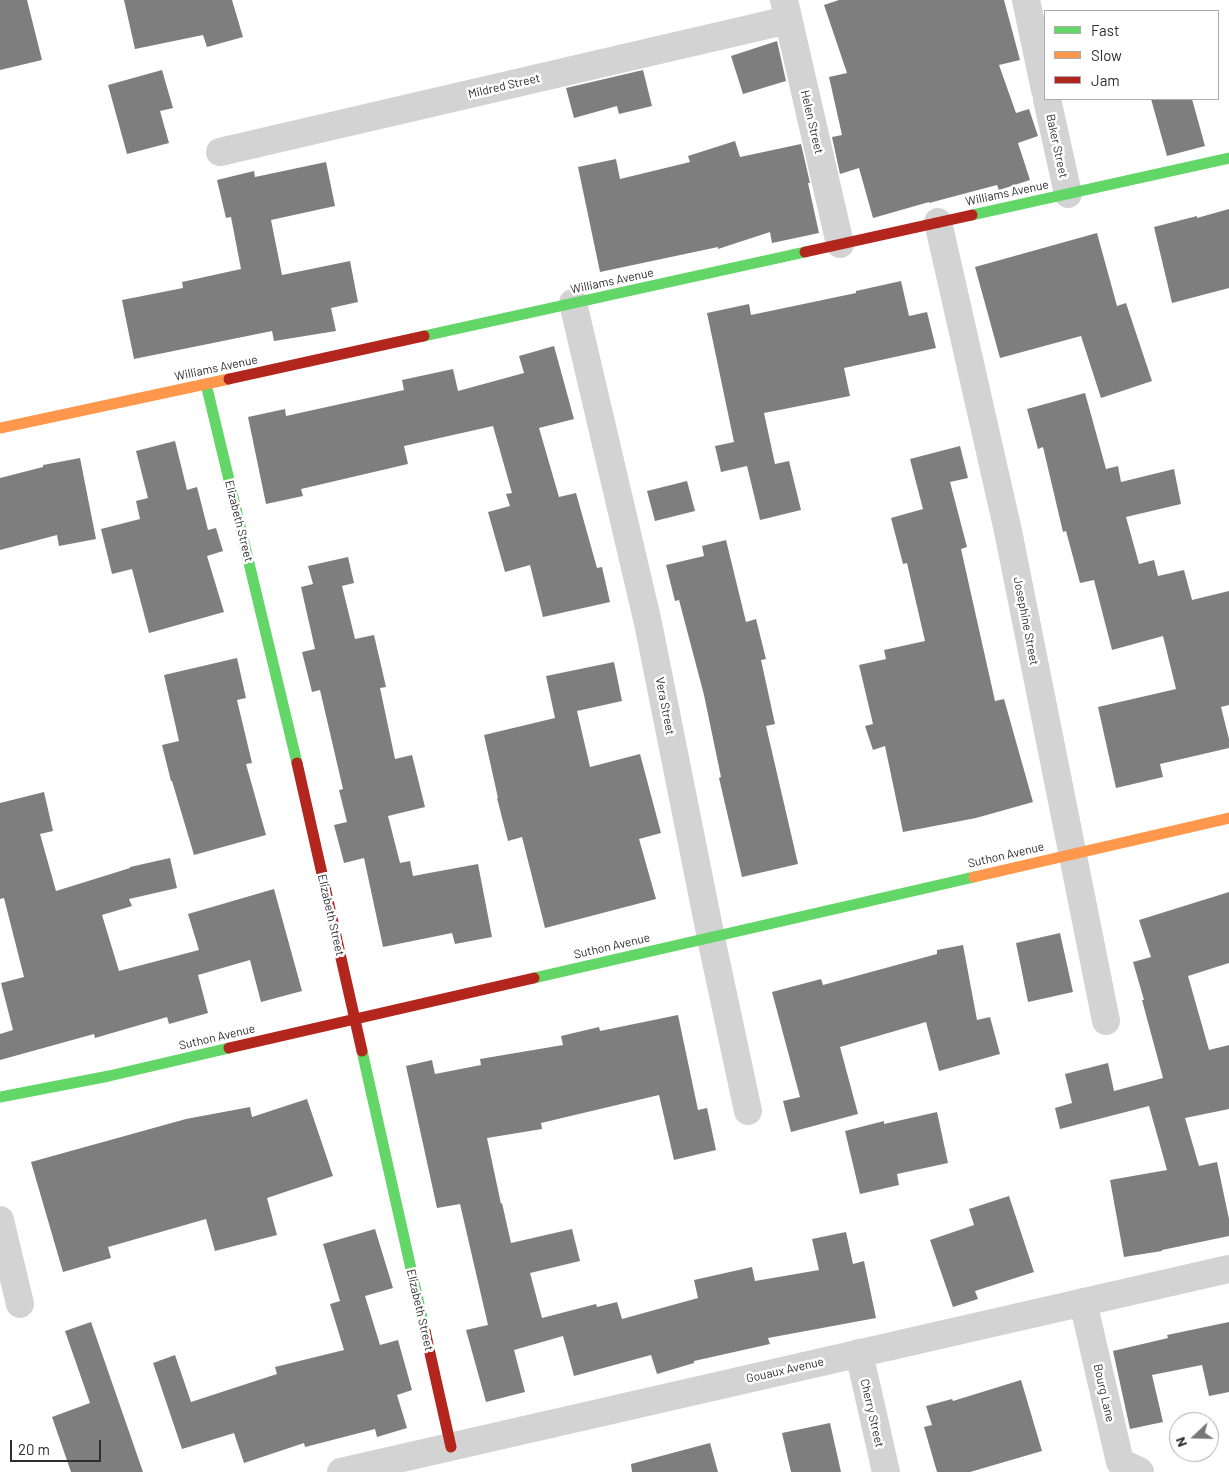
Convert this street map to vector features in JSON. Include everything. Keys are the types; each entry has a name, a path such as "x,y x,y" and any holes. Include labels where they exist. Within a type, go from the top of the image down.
{"street":[{"path":"1026,0 1044,85"},
{"name":"Mildred Street","path":"220,152 786,10"},
{"name":"Helen Street","path":"786,10 840,244"},
{"name":"Baker Street","path":"1047,100 1068,194"},
{"name":"Williams Avenue","path":"0,428 1229,158"},
{"name":"Josephine Street","path":"938,222 1008,531 1106,1021"},
{"name":"Vera Street","path":"573,303 648,623 710,938 748,1111"},
{"name":"Elizabeth Street","path":"206,384 288,725 451,1447"},
{"name":"Suthon Avenue","path":"0,1097 109,1076 1229,818"},
{"path":"0,1220 20,1304"},
{"name":"Gouaux Avenue","path":"341,1472 420,1463 451,1447 1229,1268"},
{"name":"Bourg Lane","path":"1083,1302 1120,1462 1140,1472"},
{"name":"Cherry Street","path":"859,1353 886,1472"}],"building":[{"path":"0,0 27,0 42,60 0,70"},
{"path":"124,0 232,0 243,37 207,47 203,35 135,49"},
{"path":"839,0 1004,0 1020,60 999,65 1016,113 1029,109 1038,136 1018,143 1030,180 999,190 997,185 873,218 859,168 840,174 832,137 842,135 829,77 847,73 824,5"},
{"path":"777,41 786,81 743,94 731,56"},
{"path":"162,70 173,108 160,111 169,143 127,154 108,85"},
{"path":"643,70 652,106 619,114 617,106 574,118 566,88"},
{"path":"1151,100 1192,100 1205,146 1167,156"},
{"path":"735,141 740,157 801,144 819,233 772,243 770,232 718,249 718,247 600,272 578,167 616,159 620,179 690,162 688,156"},
{"path":"326,162 335,206 271,220 282,275 350,261 358,302 331,308 336,331 274,341 272,331 134,359 122,300 183,288 182,282 241,269 231,217 226,218 217,180 254,171 255,177"},
{"path":"1229,209 1229,288 1172,303 1154,227"},
{"path":"1097,233 1117,306 1126,303 1152,381 1101,398 1081,336 1000,358 975,267"},
{"path":"901,281 909,316 927,312 936,348 844,368 850,396 764,413 775,464 789,461 801,510 760,520 747,466 721,472 715,446 734,442 707,313 749,304 751,315 856,293 856,291"},
{"path":"554,346 574,419 539,428 559,497 576,493 597,568 602,567 610,602 543,617 530,565 505,572 488,512 510,506 506,494 512,493 493,426 404,446 408,464 301,489 303,496 266,504 248,417 285,409 286,416 404,390 402,380 453,369 458,391 524,373 519,356"},
{"path":"1085,393 1106,469 1118,466 1121,482 1174,469 1181,504 1126,517 1139,564 1154,560 1158,576 1184,570 1192,600 1229,591 1229,705 1221,707 1229,739 1229,748 1160,764 1163,777 1116,788 1098,707 1176,689 1163,636 1112,650 1094,580 1080,583 1066,531 1063,532 1043,447 1038,449 1027,409"},
{"path":"175,441 187,490 197,487 208,530 216,528 223,551 207,556 224,612 149,633 132,569 112,574 101,529 140,519 136,501 148,498 136,451"},
{"path":"960,446 968,478 950,482 967,547 961,549 995,701 1004,699 1033,802 976,818 903,832 885,746 873,750 865,726 873,724 859,665 886,659 884,650 925,641 907,563 903,564 891,518 923,509 910,459"},
{"path":"80,458 96,539 59,546 57,535 0,550 0,478 43,467 43,465"},
{"path":"687,481 695,511 655,521 647,491"},
{"path":"726,540 746,622 756,619 766,659 761,660 775,724 766,726 798,864 742,877 719,778 721,777 704,695 679,600 675,601 666,565 704,556 702,546"},
{"path":"348,557 354,583 342,586 355,639 374,635 386,687 380,688 395,759 412,755 425,807 388,816 400,863 410,861 413,876 478,864 492,937 455,944 452,933 383,947 364,858 344,863 334,825 347,822 339,790 343,789 320,690 312,692 302,652 315,649 301,587 313,584 308,566"},
{"path":"237,658 246,698 237,700 252,763 246,764 266,835 194,855 162,745 179,741 164,675"},
{"path":"614,662 622,701 577,711 590,767 640,754 661,833 639,839 656,899 545,928 522,837 508,841 484,735 555,718 546,676"},
{"path":"44,792 53,831 40,834 56,891 130,867 170,858 177,888 129,899 132,906 102,915 119,971 199,950 188,914 274,889 302,991 261,1002 250,960 198,975 208,1013 169,1024 167,1017 95,1038 94,1034 0,1060 0,1034 13,1030 1,983 24,977 4,898 0,899 0,803"},
{"path":"1229,892 1229,963 1188,976 1209,1050 1229,1045 1229,1109 1185,1118 1199,1166 1217,1162 1229,1219 1229,1236 1162,1251 1124,1257 1110,1180 1167,1170 1149,1106 1060,1129 1055,1108 1072,1103 1065,1074 1108,1063 1114,1091 1163,1078 1133,962 1151,957 1139,920"},
{"path":"1060,933 1073,992 1028,1002 1016,943"},
{"path":"963,945 977,1020 990,1017 1000,1054 939,1071 926,1022 840,1047 858,1114 791,1132 783,1101 800,1097 772,992 821,979 823,985 937,954 937,950"},
{"path":"678,1015 698,1110 707,1108 716,1150 674,1160 659,1095 541,1123 542,1129 487,1138 511,1243 572,1229 580,1261 530,1273 542,1318 596,1304 597,1307 617,1302 622,1319 698,1298 694,1280 752,1267 755,1281 819,1270 812,1239 846,1232 853,1264 864,1261 876,1318 768,1338 770,1344 694,1361 694,1363 657,1374 651,1355 574,1376 563,1336 514,1350 525,1392 486,1402 466,1330 488,1325 460,1204 437,1208 406,1066 432,1060 435,1074 481,1065 480,1059 563,1045 561,1036 599,1027 600,1031"},
{"path":"307,1099 333,1176 267,1198 277,1235 215,1251 206,1219 108,1247 111,1258 63,1272 31,1162 186,1119 250,1107 252,1117"},
{"path":"937,1112 948,1163 897,1174 899,1185 860,1194 845,1131 884,1121 884,1124"},
{"path":"1009,1196 1034,1272 975,1291 978,1299 953,1307 930,1240 974,1225 969,1209"},
{"path":"375,1229 393,1288 365,1296 380,1345 398,1340 412,1390 397,1395 407,1428 377,1437 375,1429 305,1447 304,1443 244,1463 234,1433 182,1449 153,1363 175,1355 191,1402 277,1374 275,1367 344,1350 330,1304 340,1301 323,1244"},
{"path":"91,1322 143,1472 71,1472 52,1417 90,1403 65,1331"},
{"path":"1229,1322 1229,1392 1209,1396 1202,1365 1152,1375 1163,1422 1130,1429 1113,1351 1168,1338 1167,1335"},
{"path":"1021,1380 1042,1451 970,1472 937,1472 924,1427 932,1425 926,1406 952,1399 953,1401"},
{"path":"830,1423 841,1472 791,1472 782,1433"},
{"path":"710,1443 718,1472 632,1472 631,1464"}],"traffic: fast":[{"path":"972,215 1229,158"},
{"path":"424,336 805,252"},
{"path":"206,384 297,763"},
{"path":"534,978 974,877"},
{"path":"0,1097 109,1076 229,1048"},
{"path":"362,1051 425,1331"}],"traffic: slow":[{"path":"0,428 229,379"},
{"path":"974,877 1229,818"}],"traffic: jam":[{"path":"805,252 972,215"},
{"path":"229,379 424,336"},
{"path":"297,763 362,1051"},
{"path":"229,1048 534,978"},
{"path":"425,1331 451,1447"}]}
